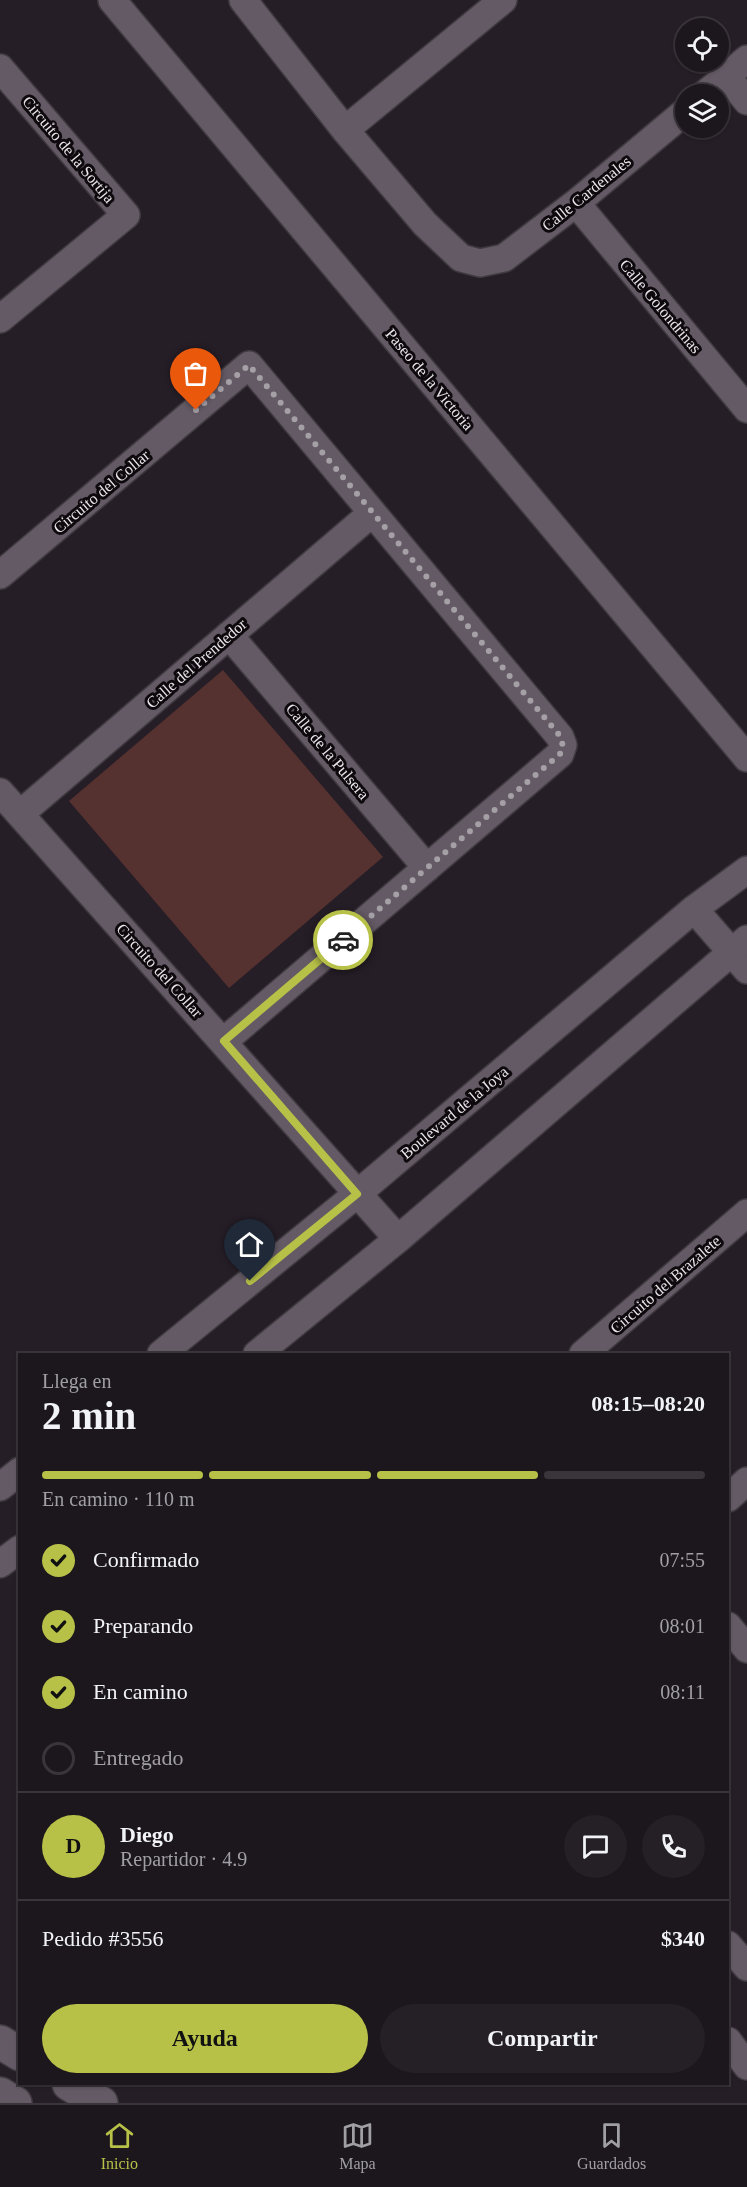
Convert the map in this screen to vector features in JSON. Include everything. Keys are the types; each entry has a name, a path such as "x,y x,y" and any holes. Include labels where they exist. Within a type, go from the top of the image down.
{"street":[{"name":"Paseo de la Victoria","path":"112,0 747,758"},
{"path":"243,0 345,130 503,0"},
{"path":"718,84 747,59"},
{"name":"Circuito de la Sortija","path":"0,68 126,215 0,319"},
{"path":"727,77 747,101"},
{"name":"Calle Cardenales","path":"345,130 445,245 461,258 480,262 504,258 576,203 675,120"},
{"name":"Calle Golondrinas","path":"576,203 747,409"},
{"name":"Circuito del Collar","path":"0,575 249,365 560,736 563,746 560,754 224,1041"},
{"name":"Calle del Prendedor","path":"21,814 372,513"},
{"name":"Calle de la Pulsera","path":"229,634 427,868"},
{"name":"Circuito del Collar","path":"0,792 398,1239"},
{"name":"Boulevard de la Joya","path":"162,1353 357,1194 694,909 747,870"},
{"path":"258,1353 742,954 694,909"},
{"name":"Circuito del Brazalete","path":"584,1353 747,1213"},
{"path":"729,1497 747,1481"},
{"path":"0,1564 18,1550"},
{"path":"729,1627 747,1648"},
{"path":"729,1946 747,1967"},
{"path":"0,2042 18,2053"},
{"path":"729,2042 747,2066"},
{"path":"71,2085 101,2103"},
{"path":"0,2094 15,2103"}],"shaded area":[{"path":"223,670 383,857 229,988 69,801"}],"way so far":[{"path":"196,410 249,365 560,736 563,746 560,754 343,940"}],"route":[{"path":"250,1281 357,1194 224,1041 343,940"}]}
